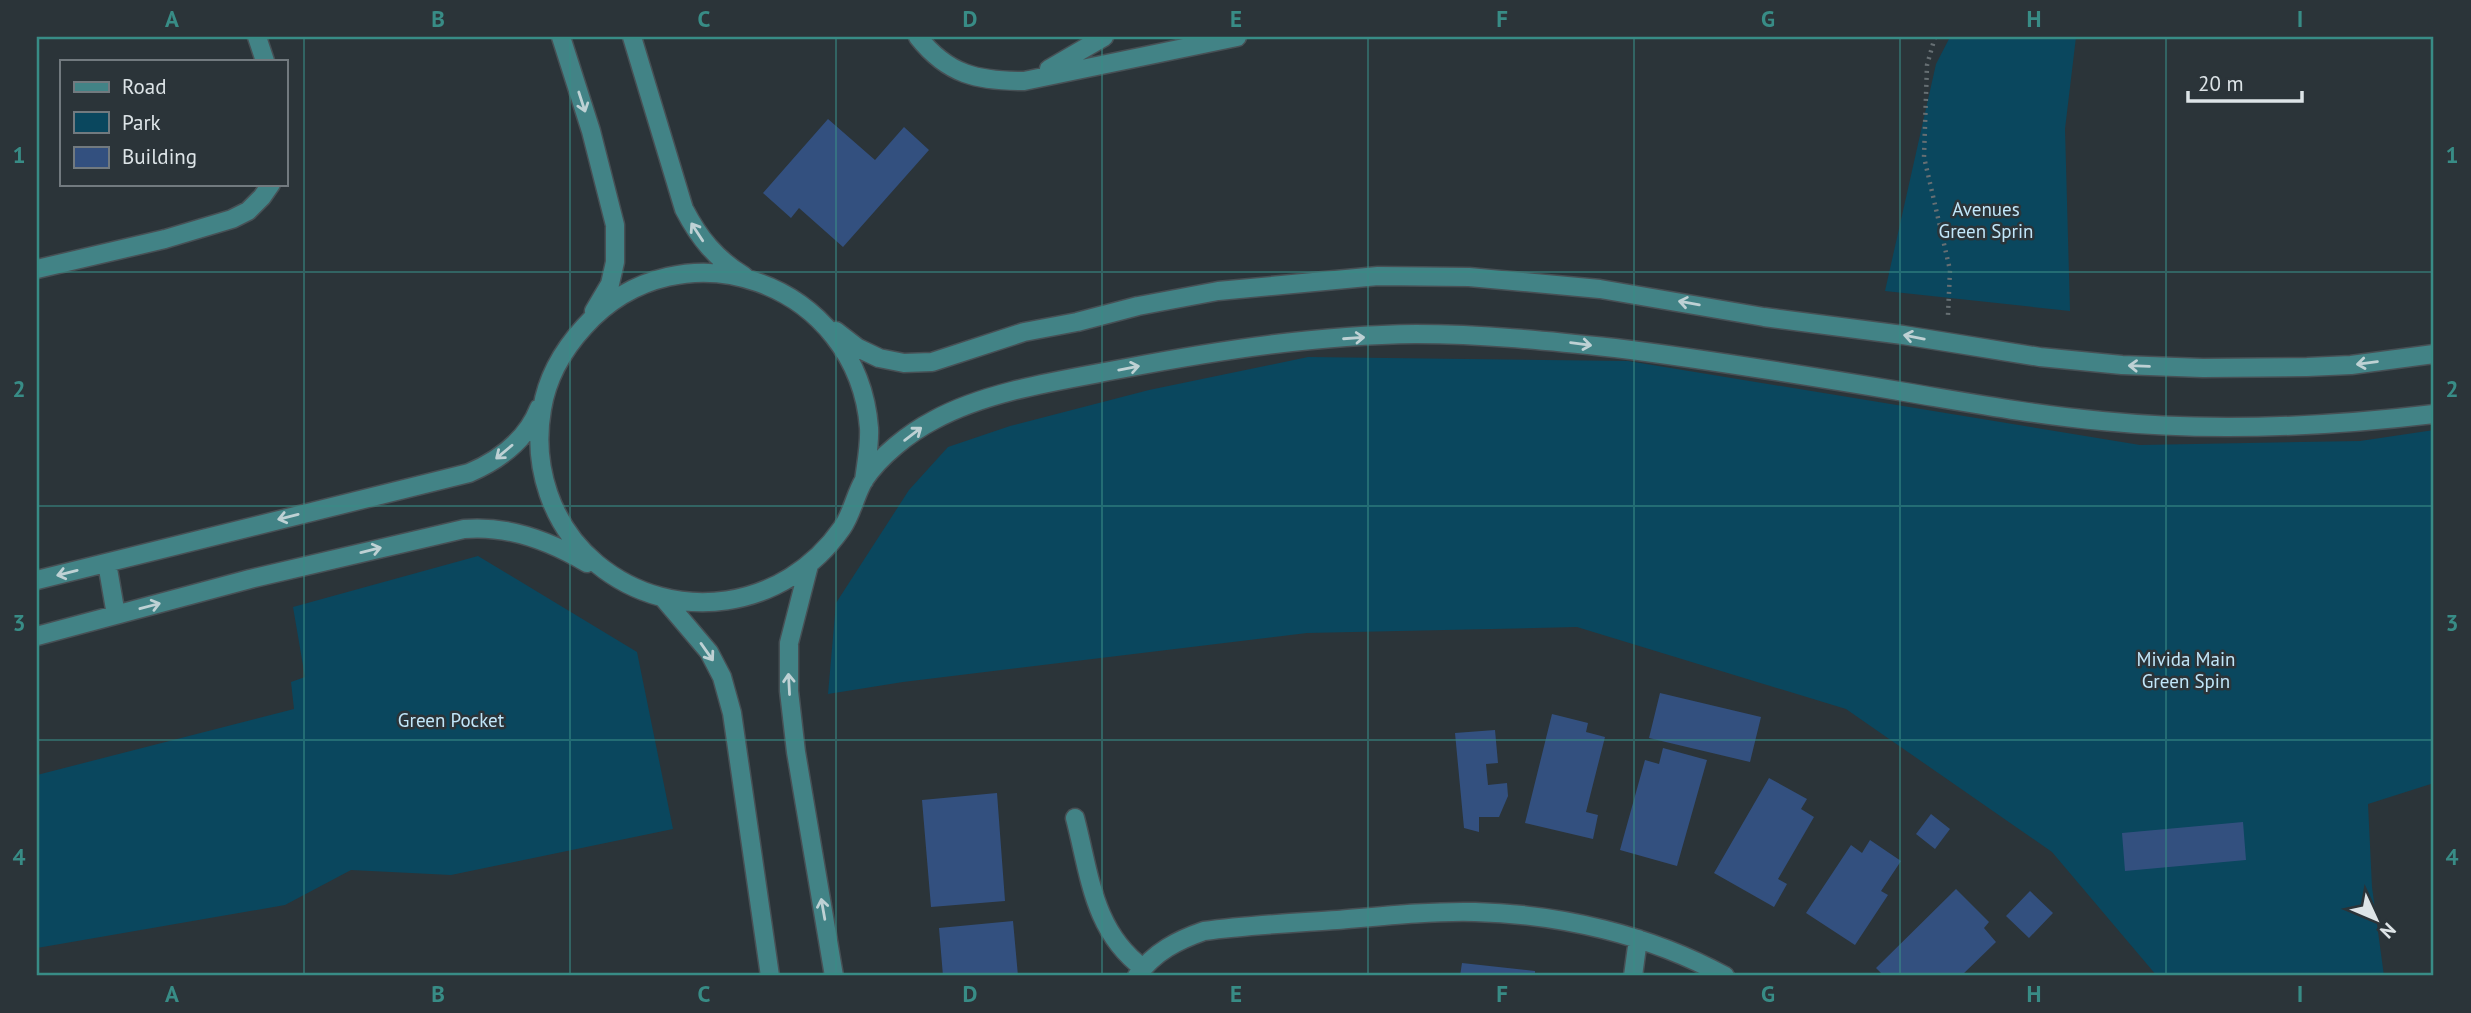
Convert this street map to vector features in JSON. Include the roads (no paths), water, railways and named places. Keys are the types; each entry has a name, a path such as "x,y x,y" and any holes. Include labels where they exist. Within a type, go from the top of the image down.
{"street":[{"path":"257,37 265,60"},
{"path":"37,580 469,473 508,451 536,417 564,350 599,305 610,284 615,262 615,225 604,178 561,37"},
{"path":"632,37 684,209 698,235 713,254 747,278"},
{"path":"918,37 940,60 960,72 990,81 1024,81 1237,37"},
{"path":"1024,81 1068,60 1104,37"},
{"path":"37,269 165,239 232,219 248,211 270,186"},
{"path":"564,350 599,311 644,284 695,273 747,278 775,288 802,304 858,348 879,358 904,363 932,362 1024,332 1218,291 1378,276 1469,277 1600,289 1947,344 2053,359 2122,365 2203,368 2351,365 2434,354"},
{"path":"802,304 837,338 860,382 869,432 864,481"},
{"path":"37,636 250,579 438,534 482,528 502,529 543,542 664,599 715,604 766,592 809,565 844,526 864,481 914,432 941,416 1041,385 1242,348 1416,334 1569,343 1673,355 2020,411 2179,427 2371,421 2434,414"},
{"path":"543,398 538,433 541,468 551,501 567,531 589,558 617,579"},
{"path":"107,563 116,615"},
{"path":"809,565 789,643 789,691 796,752 834,976"},
{"path":"664,599 709,652 722,677 732,713 770,976"},
{"path":"1074,818 1105,925 1118,946 1140,972 1171,945 1205,931 1420,913 1476,912 1531,916 1585,925 1638,939 1726,976"},
{"path":"1633,976 1638,939"}],"park label":[{"name":"Avenues Green Sprin","path":"1986,220"},
{"name":"Mivida Main Green Spin","path":"2186,670"},
{"name":"Green Pocket","path":"451,720"}]}
